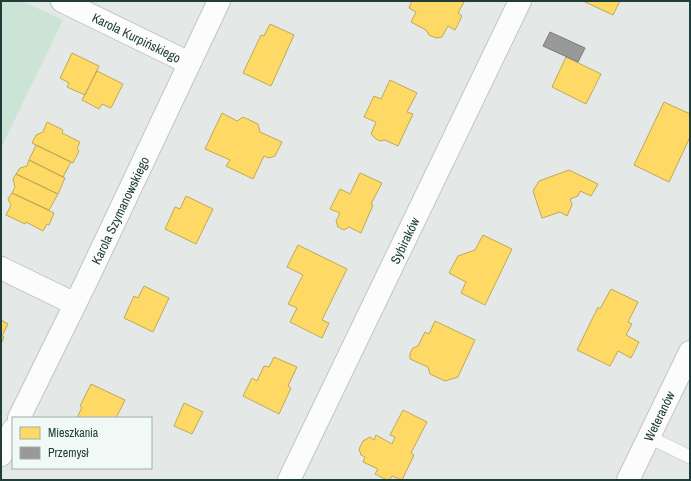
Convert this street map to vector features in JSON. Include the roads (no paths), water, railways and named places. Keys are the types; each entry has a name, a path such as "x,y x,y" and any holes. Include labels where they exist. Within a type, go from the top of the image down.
{"street":[{"name":"Karola Kurpińskiego","path":"62,1 189,63"},
{"name":"Karola Szymanowskiego","path":"19,417 219,1"},
{"name":"Sybiraków","path":"289,480 520,1"},
{"path":"1,268 75,304"},
{"name":"Weteranów","path":"628,480 690,352"},
{"path":"1,455 12,432"}],"lane":[{"path":"649,436 690,457"}]}
